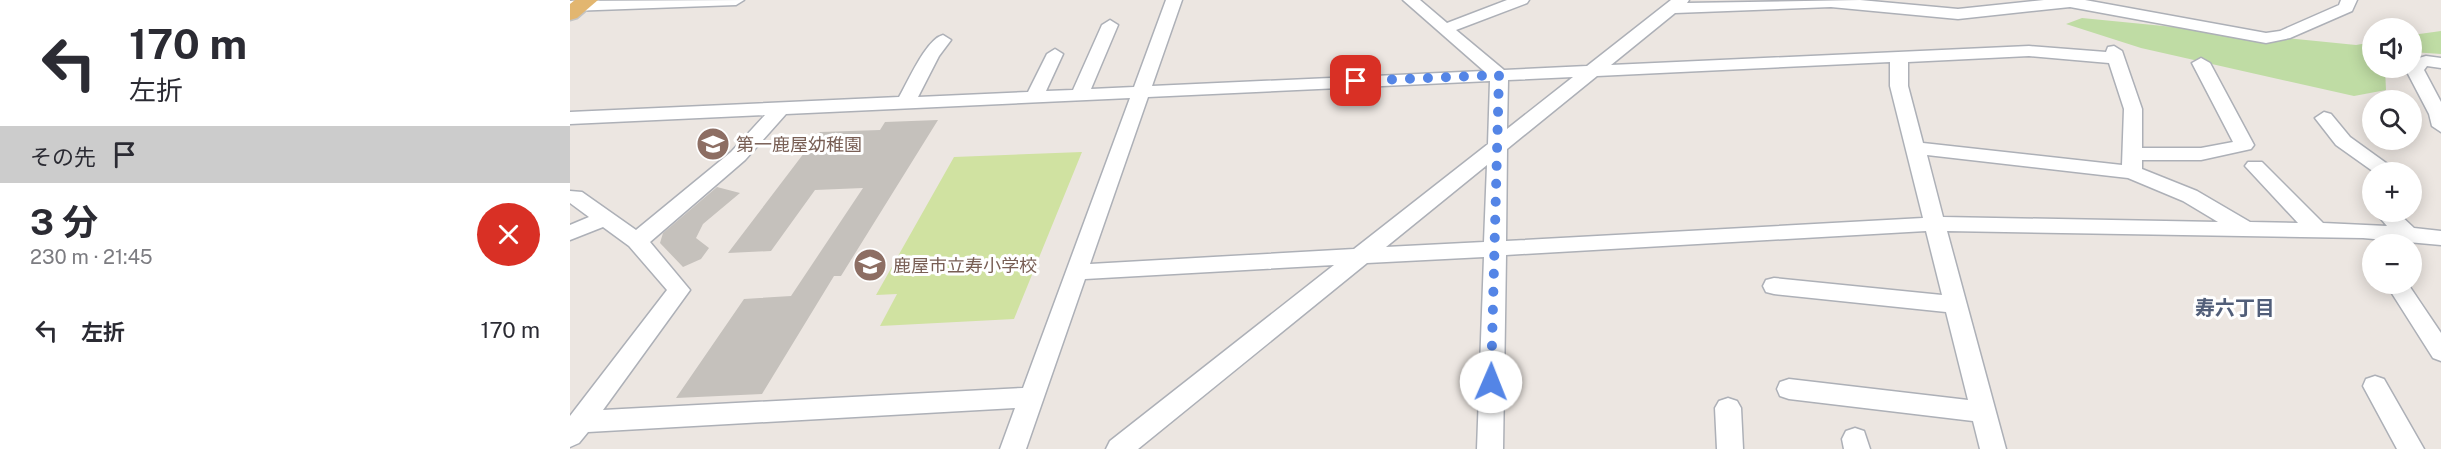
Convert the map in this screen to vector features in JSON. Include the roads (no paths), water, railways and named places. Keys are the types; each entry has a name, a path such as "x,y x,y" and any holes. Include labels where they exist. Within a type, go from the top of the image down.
{"street":[{"path":"577,6 736,0"},
{"path":"1013,449 1174,0"},
{"path":"1411,0 1499,75 1490,449"},
{"path":"1445,28 1520,0"},
{"path":"1119,449 1360,255 1498,149 1676,4 1824,1 1958,14 2070,2 2266,38 2284,35 2346,8 2349,0"},
{"path":"1080,93 1110,25"},
{"path":"906,102 931,56 943,40"},
{"path":"570,117 2029,51 2115,55 2133,109 2133,163"},
{"path":"1035,96 1055,54"},
{"path":"1899,57 1899,86 1993,449"},
{"path":"2441,63 2426,61 2416,64 2415,70 2438,114 2441,126"},
{"path":"1915,148 2133,163 2201,154 2244,145 2201,63"},
{"path":"637,241 738,156 781,108"},
{"path":"2324,118 2342,150 2366,162"},
{"path":"2133,163 2246,230"},
{"path":"2255,166 2317,230"},
{"path":"570,197 575,197 637,241 679,290 575,429"},
{"path":"570,233 605,218"},
{"path":"2395,222 2406,233"},
{"path":"1077,272 1935,224 2317,230 2362,238"},
{"path":"2400,234 2441,238"},
{"path":"1774,286 1956,305"},
{"path":"2403,294 2441,352"},
{"path":"2375,386 2411,449"},
{"path":"1789,389 1983,412"},
{"path":"575,429 1032,397"},
{"path":"1728,408 1730,449"}],"place":[{"name":"第一鹿屋幼稚園","path":"713,144"},
{"name":"鹿屋市立寿小学校","path":"870,265"}],"district":[{"name":"寿六丁目","path":"2235,308"}]}
